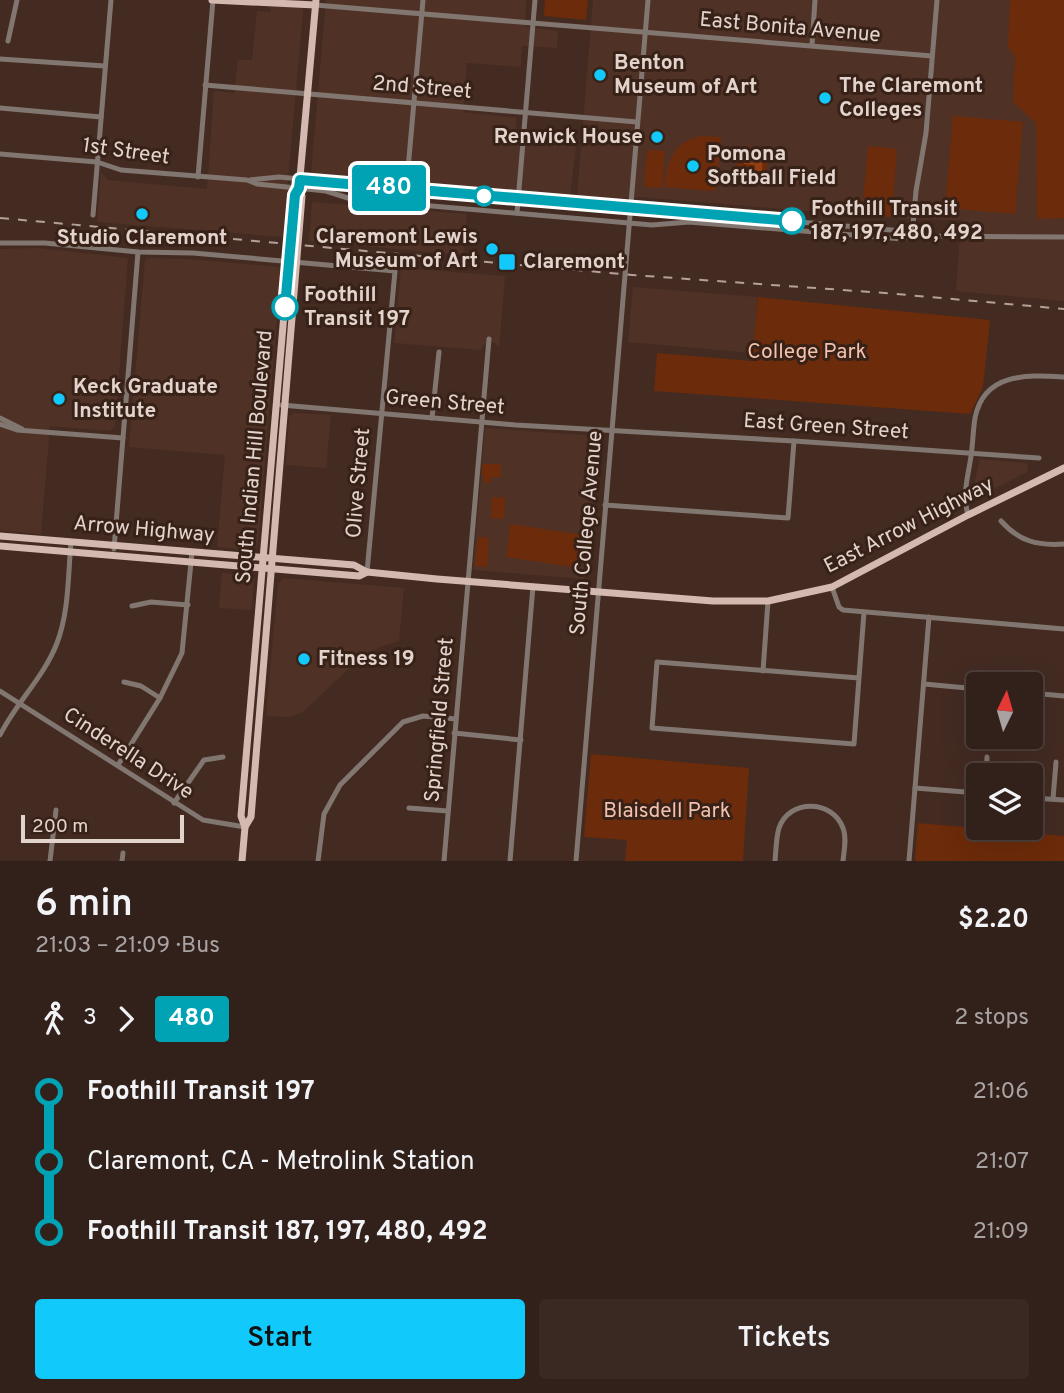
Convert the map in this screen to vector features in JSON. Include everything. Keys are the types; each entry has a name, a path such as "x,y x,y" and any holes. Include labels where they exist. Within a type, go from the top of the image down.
{"main road":[{"path":"213,0 315,3"},
{"name":"South Indian Hill Boulevard","path":"242,861 245,827 241,816 268,558 293,261 302,196 300,184 315,3"},
{"name":"East Arrow Highway","path":"598,591 727,602 768,601 832,587 1064,468"},
{"name":"Arrow Highway","path":"0,536 354,565 367,572 598,591"},
{"name":"Arrow Highway","path":"0,545 359,576 367,572"}],"street":[{"path":"8,41 17,0"},
{"path":"93,215 111,0"},
{"path":"198,177 213,0"},
{"path":"405,204 423,0"},
{"path":"517,213 535,0"},
{"name":"South College Avenue","path":"576,861 648,0"},
{"path":"811,46 816,0"},
{"path":"912,236 926,133 937,0"},
{"name":"East Bonita Avenue","path":"315,3 932,56"},
{"path":"1,59 105,66"},
{"name":"2nd Street","path":"205,85 637,122"},
{"path":"0,108 101,117"},
{"name":"1st Street","path":"0,154 97,162 121,170 198,177 247,180 270,177 351,199 652,225 689,222 902,239 912,236 1064,237"},
{"name":"1st Street","path":"300,184 407,189 903,231 912,236"},
{"path":"0,243 45,243 138,252 193,253 293,261"},
{"path":"113,556 138,252"},
{"name":"Olive Street","path":"293,261 395,271 367,572"},
{"name":"Springfield Street","path":"444,861 489,339"},
{"path":"432,418 439,352"},
{"path":"968,515 964,491 978,408 984,396 993,388 1020,376 1064,377"},
{"name":"Green Street","path":"281,405 480,422 611,429"},
{"path":"0,418 22,429"},
{"path":"0,424 17,430 123,438"},
{"name":"East Green Street","path":"611,429 1039,458"},
{"path":"605,505 788,518 794,441"},
{"path":"1001,521 1018,537 1029,542 1064,544"},
{"path":"0,735 48,663 57,644 63,622 71,542"},
{"path":"118,765 160,698 182,653 192,552"},
{"path":"510,861 533,586"},
{"path":"832,587 839,607 843,610 1064,629"},
{"path":"763,671 768,601"},
{"path":"132,606 151,602 188,605"},
{"path":"859,678 657,662 652,728 854,744 859,678 864,612"},
{"path":"909,861 929,617"},
{"path":"124,682 141,686 160,698"},
{"path":"924,684 966,688"},
{"name":"Cinderella Drive","path":"0,691 202,820 245,827"},
{"path":"1043,694 1064,696"},
{"path":"318,861 324,814 340,785 403,722 423,716 456,719"},
{"path":"454,733 521,740"},
{"path":"174,803 204,760 223,757"},
{"path":"987,757 987,763"},
{"path":"1053,799 1056,762"},
{"path":"915,788 966,792"},
{"path":"1043,799 1064,800"},
{"path":"775,861 779,828 786,817 795,809 813,807 825,809 839,821 845,835 843,861"},
{"path":"409,808 448,811"},
{"path":"50,861 56,810"},
{"path":"122,861 123,853"}],"shaded area":[{"path":"271,0 304,0 283,237 97,222 101,172 108,180 207,189 214,91 234,93 238,60 252,60 257,11 270,12"},
{"path":"326,0 526,0 525,27 558,31 557,48 522,46 521,67 467,63 463,112 516,118 516,139 576,145 570,196 311,174"},
{"name":"The Claremont Colleges","path":"593,0 1064,0 1064,301 956,291 961,220 902,219 640,197 620,199 577,196"},
{"path":"745,153 763,155 762,171 754,171 755,165 744,164"},
{"path":"312,202 467,214 463,255 309,241"},
{"name":"Keck Graduate Institute","path":"38,248 128,258 115,427 109,431 50,426 41,534 0,530 0,249"},
{"path":"190,259 278,267 281,270 258,544 253,550 217,547 225,455 129,447 145,260"},
{"path":"401,268 505,276 499,348 490,342 482,346 481,350 394,343"},
{"path":"633,287 758,297 753,353 628,342"},
{"path":"294,413 331,415 326,468 286,465 289,416"},
{"path":"485,428 598,436 588,575 583,579 473,570"},
{"path":"980,459 1025,463 1028,465 1027,472 973,500 971,497"},
{"path":"222,573 250,575 254,578 252,610 219,608"},
{"path":"284,578 404,588 399,641 361,657 303,712 288,717 266,716 278,583"}],"green space":[{"path":"545,0 588,0 586,20 544,16"},
{"path":"1010,0 1064,0 1064,218 1037,219 1036,123 1013,102 1015,56 1008,47"},
{"path":"953,116 1023,122 1015,214 945,208"},
{"name":"Pomona Softball Field","path":"702,136 721,137 717,187 713,191 664,187 667,169 678,147"},
{"path":"738,146 769,148 766,179 744,177 744,173 736,172"},
{"path":"868,146 897,149 892,217 862,214"},
{"path":"647,150 665,151 662,188 644,187"},
{"name":"College Park","path":"758,297 990,320 983,387 970,414 654,391 657,353 752,361"},
{"path":"482,464 501,464 501,477 492,477 489,483 484,483"},
{"path":"492,497 505,498 504,519 491,518"},
{"path":"510,524 584,535 579,568 506,557"},
{"path":"478,537 489,538 487,567 475,566"},
{"name":"Blaisdell Park","path":"591,754 749,768 743,861 625,861 627,840 584,837"},
{"path":"918,823 966,827 966,840 1043,840 1043,834 1064,836 1064,861 915,861"}],"railway":[{"path":"0,218 632,275 1064,309"}],"bus line":[{"name":"480","path":"285,307 295,195 300,180 792,221"}],"place":[{"name":"Benton Museum of Art","path":"600,75"},
{"name":"The Claremont Colleges","path":"825,98"},
{"name":"Renwick House","path":"657,137"},
{"name":"Pomona Softball Field","path":"693,166"},
{"name":"Studio Claremont","path":"142,214"},
{"name":"Foothill Transit 187, 197, 480, 492","path":"792,221"},
{"name":"Claremont Lewis Museum of Art","path":"492,249"},
{"name":"Claremont","path":"507,262"},
{"name":"Foothill Transit 197","path":"285,307"},
{"name":"Keck Graduate Institute","path":"59,399"},
{"name":"Fitness 19","path":"304,659"}]}
